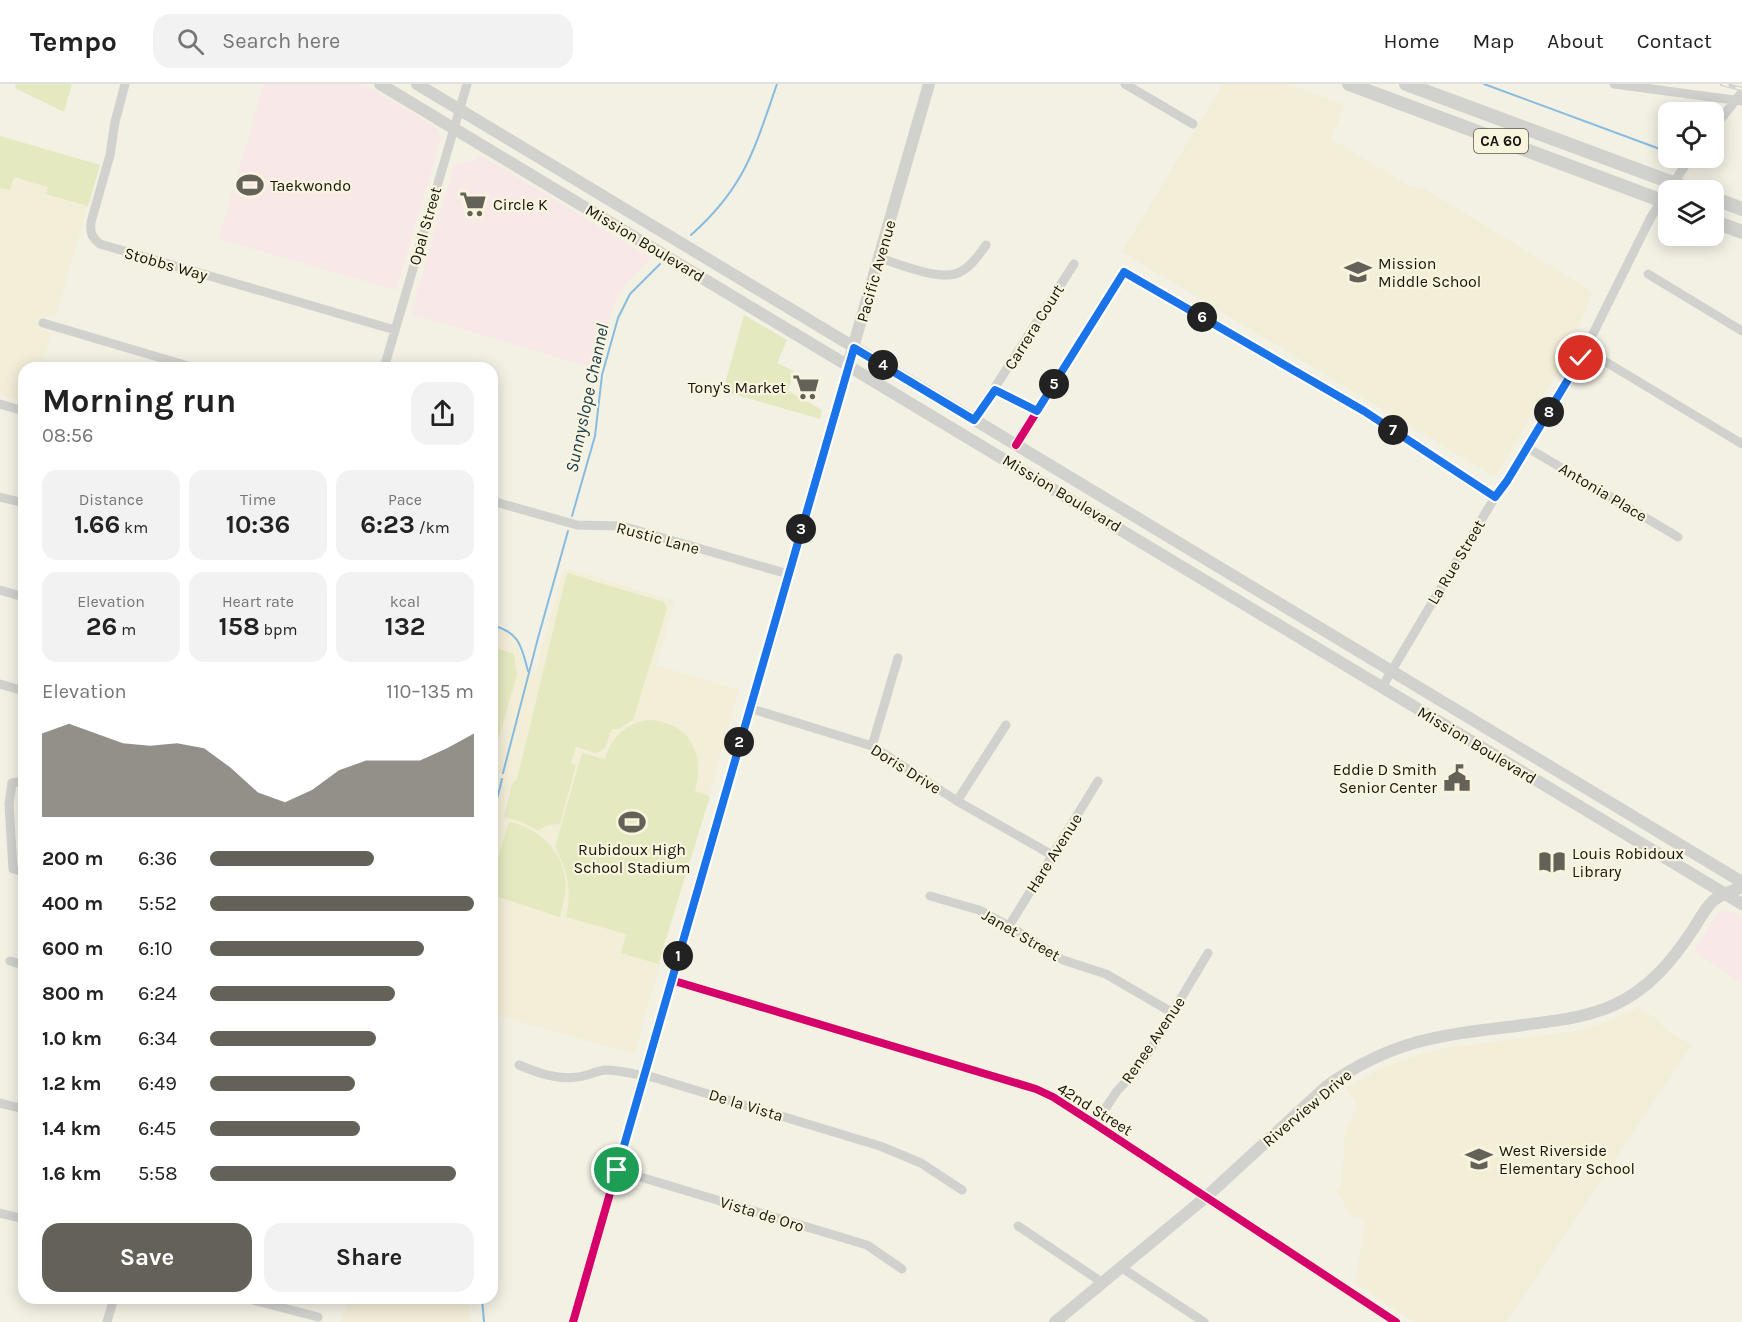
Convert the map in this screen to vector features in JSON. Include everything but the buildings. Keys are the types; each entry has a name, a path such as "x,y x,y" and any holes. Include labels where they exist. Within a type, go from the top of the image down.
{"highway":[{"name":"CA 60","path":"1349,84 1658,199"},
{"name":"CA 60","path":"1406,84 1665,180"},
{"path":"1724,202 1742,209"},
{"path":"1724,225 1742,232"}],"main road":[{"name":"Mission Boulevard","path":"380,84 1742,904"},
{"name":"Mission Boulevard","path":"417,84 1742,884"},
{"name":"Pacific Avenue","path":"848,365 929,84"},
{"name":"Riverview Drive","path":"1055,1322 1206,1197 1328,1086 1371,1058 1411,1043 1445,1035 1571,1019 1617,1004 1640,990 1663,970 1679,951 1713,901 1742,884"}],"street":[{"name":"Stobbs Way","path":"125,84 115,121 110,155 91,222 90,232 94,240 100,244 395,330"},
{"name":"Opal Street","path":"386,362 467,84"},
{"path":"1125,84 1193,124"},
{"path":"1614,84 1740,98"},
{"path":"1724,116 1740,98"},
{"name":"La Rue Street","path":"1382,687 1586,350 1651,217 1682,168"},
{"path":"879,258 938,275 955,274 969,266 986,245"},
{"name":"Carrera Court","path":"974,420 1074,264"},
{"path":"1016,445 1124,272 1364,411 1495,497"},
{"path":"1648,273 1742,331"},
{"path":"43,323 175,362"},
{"path":"1586,350 1742,444"},
{"name":"Pacific Avenue","path":"573,1322 848,365"},
{"path":"995,390 1037,411"},
{"path":"0,404 18,409"},
{"name":"Antonia Place","path":"1528,447 1678,537"},
{"path":"0,497 18,502"},
{"name":"Rustic Lane","path":"498,503 577,525 622,526 788,574"},
{"path":"0,590 18,595"},
{"path":"872,746 898,658"},
{"path":"0,684 18,689"},
{"name":"Doris Drive","path":"749,708 872,746 957,801 1052,855"},
{"path":"957,801 1006,724"},
{"name":"Hare Avenue","path":"1010,926 1098,781"},
{"path":"18,782 12,783 9,804 14,869 18,870"},
{"name":"Janet Street","path":"930,896 979,910 1010,926 1063,960 1106,974 1173,1013"},
{"name":"Renee Avenue","path":"1095,1124 1118,1090 1135,1071 1173,1013 1208,953"},
{"path":"10,961 18,963"},
{"name":"42nd Street","path":"671,980 1036,1089 1053,1097 1396,1322"},
{"name":"De la Vista","path":"519,1065 543,1075 564,1078 579,1077 603,1070 644,1076 880,1146 921,1163 962,1190"},
{"path":"0,1103 18,1108"},
{"name":"Vista de Oro","path":"617,1170 867,1245 902,1269"},
{"path":"0,1214 18,1218"},
{"path":"1018,1227 1103,1283"},
{"path":"1122,1268 1204,1322"},
{"path":"107,1322 112,1304"},
{"path":"268,1304 318,1317"}],"shaded area":[{"path":"264,84 363,84 437,128 441,138 396,290 219,239"},
{"name":"Mission Middle School","path":"1223,84 1289,84 1344,105 1331,139 1412,187 1422,187 1593,292 1562,365 1496,475 1493,476 1122,252"},
{"path":"0,136 100,165 55,318 46,315 41,330 51,333 42,362 18,362 18,400 0,395"},
{"path":"482,156 651,258 626,283 614,304 593,368 411,314 454,165"},
{"path":"564,568 675,601 656,665 739,690 634,1054 498,1016 498,630 509,634 517,642 526,670 535,673"},
{"path":"1729,910 1742,919 1742,984 1694,951 1719,911"},
{"name":"West Riverside Elementary School","path":"1639,1008 1660,1021 1664,1029 1692,1045 1507,1322 1414,1322 1354,1282 1357,1276 1365,1221 1351,1216 1336,1189 1342,1183 1345,1133 1357,1106 1346,1088 1381,1068 1425,1053 1446,1048 1576,1031 1601,1024"},
{"path":"346,1304 468,1304 470,1322 341,1322"}],"green space":[{"path":"16,84 72,84 64,112 15,88"},
{"path":"0,136 100,165 88,206 46,194 48,187 14,177 10,190 0,188"},
{"path":"744,315 787,340 777,363 794,371 788,391 822,410 820,419 723,391"},
{"path":"567,573 664,602 667,609 633,720 619,729 612,729 605,748 596,753 576,747 571,763 576,765 560,824 548,825 538,830 504,817 512,784 517,779"},
{"path":"498,649 514,654 517,675 498,740"},
{"name":"Rubidoux High School Stadium","path":"647,720 674,726 684,733 696,752 698,777 695,791 710,796 658,964 621,953 626,934 566,917 569,898 568,881 555,847 582,753 605,759 611,744 620,733 632,725"},
{"path":"509,822 521,825 543,838 558,857 563,868 565,893 560,917 498,897 498,858"}],"waterway":[{"name":"Sunnyslope Channel","path":"691,235 736,184 754,148 777,84"},
{"name":"Sunnyslope Channel","path":"1484,84 1658,148"},
{"name":"Sunnyslope Channel","path":"572,516 595,436 602,375 618,318 630,294 660,264"},
{"name":"Sunnyslope Channel","path":"503,773 568,531"},
{"path":"498,627 514,636 518,641 528,671"},
{"name":"Sunnyslope Channel","path":"498,795 502,779"},
{"name":"Sunnyslope Channel","path":"482,1304 484,1322"}],"railway":[{"path":"1722,84 1742,89"}],"cycle path":[{"path":"1016,445 1124,272 1364,411 1495,497"},
{"path":"573,1322 848,365"},
{"path":"671,980 1036,1089 1053,1097 1396,1322"}],"place":[{"name":"Taekwondo","path":"250,185"},
{"name":"Circle K","path":"473,204"},
{"name":"Mission Middle School","path":"1358,272"},
{"name":"Tony's Market","path":"806,387"},
{"name":"Eddie D Smith Senior Center","path":"1457,778"},
{"name":"Rubidoux High School Stadium","path":"632,822"},
{"name":"Louis Robidoux Library","path":"1552,862"},
{"name":"West Riverside Elementary School","path":"1479,1159"}],"route":[{"path":"617,1170 854,348 974,420 995,390 1037,411 1124,272 1364,411 1495,497 1581,358"}]}
